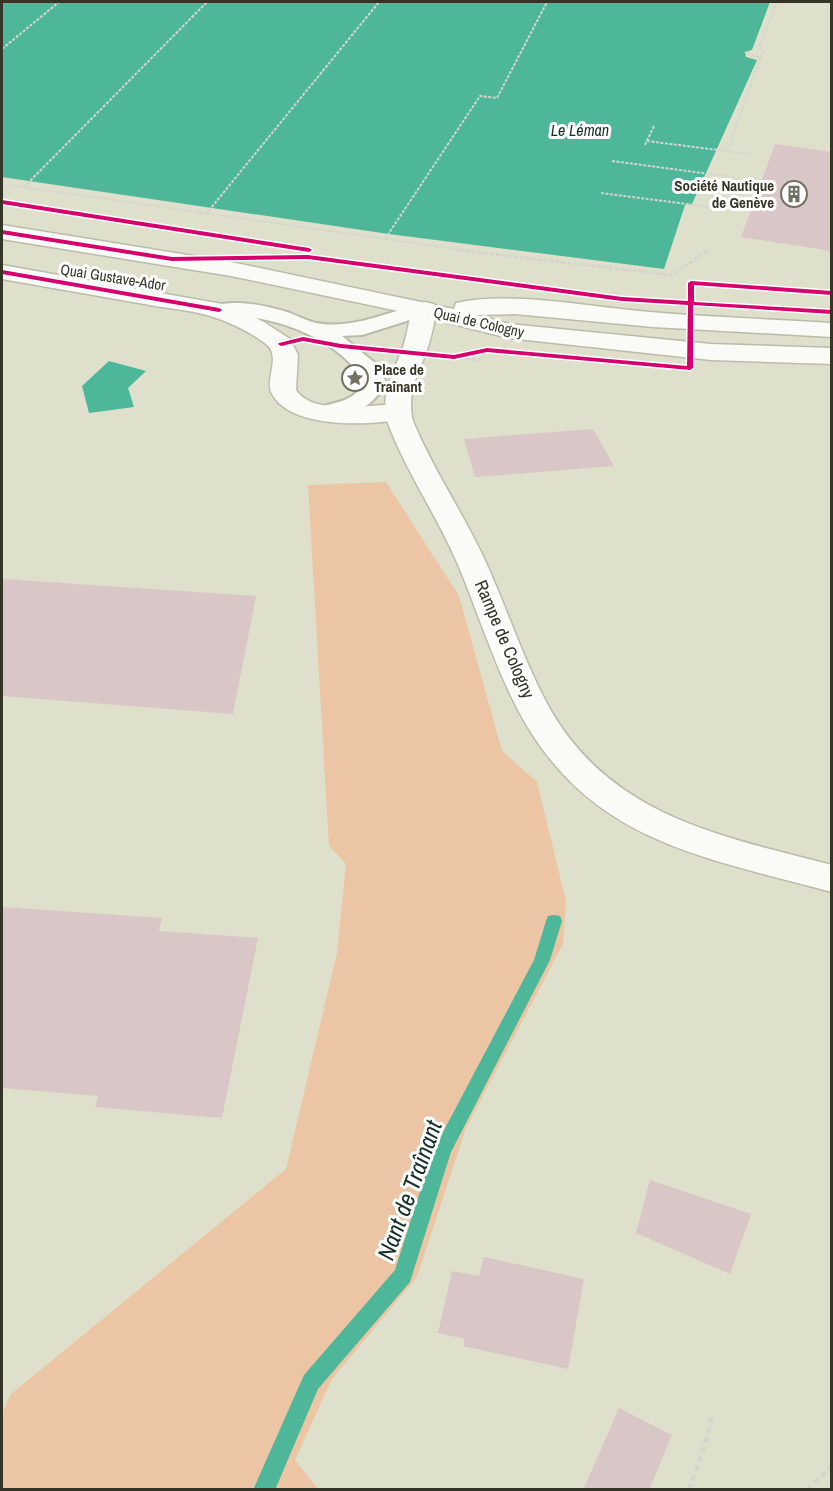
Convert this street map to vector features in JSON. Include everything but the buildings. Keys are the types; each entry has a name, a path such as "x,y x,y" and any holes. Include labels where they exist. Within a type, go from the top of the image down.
{"street":[{"name":"Quai Gustave-Ador","path":"2,232 231,269 425,309"},
{"name":"Quai Gustave-Ador","path":"2,272 219,310"},
{"name":"Quai de Cologny","path":"425,309 514,307 653,321 831,330"},
{"name":"Quai de Cologny","path":"425,309 508,331 657,347 831,358"},
{"path":"219,310 255,327 281,344 285,356 285,396 303,410 322,413 397,412 399,382 414,353 425,309"},
{"name":"Rampe de Cologny","path":"397,412 469,553 506,651 547,731 567,759 609,798 660,827 831,879"}],"lane":[{"path":"219,310 246,309 272,314 311,328 360,360 371,370 375,382 372,390 357,403 322,413"},
{"path":"311,328 354,330 425,309"}],"path":[{"path":"2,49 58,2"},
{"path":"24,187 207,2"},
{"path":"206,214 379,2"},
{"path":"385,239 480,96 497,98 547,2"},
{"path":"723,151 729,147 763,52 759,46 777,2"},
{"path":"745,52 760,58"},
{"path":"645,145 654,126"},
{"path":"647,141 750,154"},
{"path":"612,161 740,178"},
{"path":"2,183 545,262 672,275 709,250"},
{"path":"601,193 726,209"},
{"path":"722,286 831,293"},
{"path":"414,353 454,357 487,350"},
{"path":"689,1490 707,1438 712,1413"},
{"path":"807,1490 831,1465"}],"shaded area":[{"path":"386,482 459,596 502,751 537,782 566,901 563,944 466,1128 417,1277 332,1379 295,1460 318,1489 2,1489 2,1413 11,1394 286,1169 337,953 346,864 329,846 308,485"}],"water":[{"name":"Le Léman","path":"2,2 770,2 752,50 745,52 746,57 757,60 692,204 685,205 664,269 389,234 2,177"},
{"path":"109,361 146,371 128,388 134,407 89,413 82,386"}],"waterway":[{"name":"Nant de Traînant","path":"264,1490 311,1382 403,1275 442,1151 542,960 554,921"}],"cycle path":[{"path":"2,202 309,250"},
{"path":"2,232 172,259 308,257 622,299 832,312"},
{"path":"2,272 219,310"},
{"path":"281,344 303,339 341,346 454,357 487,350 690,368 691,283 832,293"}],"place":[{"name":"Société Nautique de Genève","path":"794,194"},
{"name":"Place de Traînant","path":"355,378"}]}
